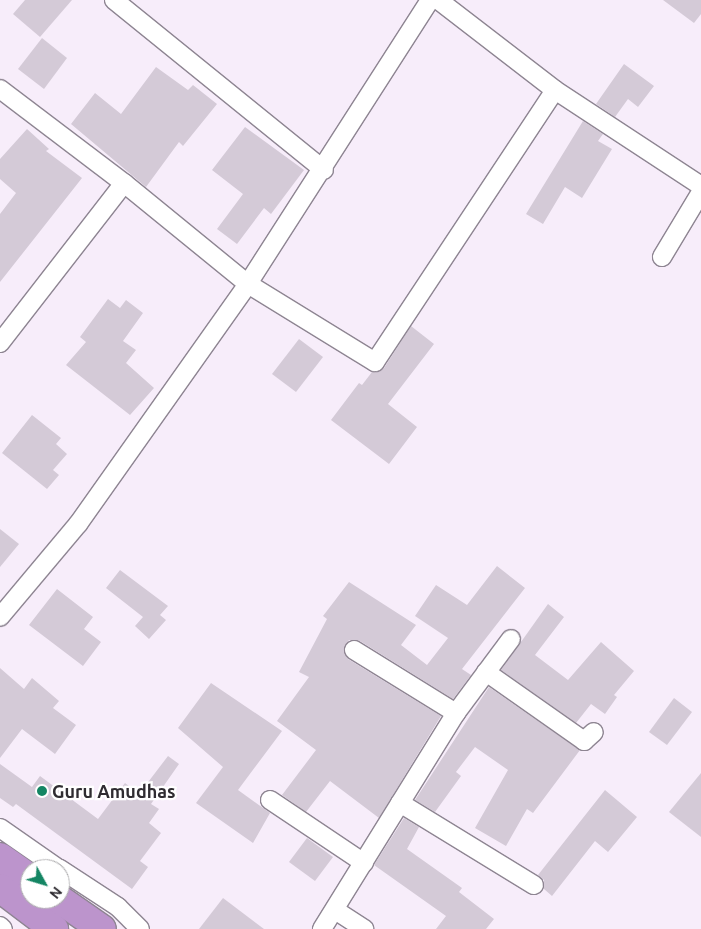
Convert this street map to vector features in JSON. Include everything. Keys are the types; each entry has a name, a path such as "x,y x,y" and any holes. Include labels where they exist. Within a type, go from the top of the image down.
{"highway":[{"path":"0,857 20,871"},
{"path":"0,888 54,929"},
{"path":"70,906 102,929"}],"street":[{"path":"114,0 324,170"},
{"path":"0,618 78,524 248,284 324,170 430,0"},
{"path":"438,0 555,90 701,186"},
{"path":"0,89 124,183 248,284 375,362 555,90"},
{"path":"0,343 124,183"},
{"path":"662,257 701,192"},
{"path":"322,929 456,713 511,639"},
{"path":"354,650 456,713"},
{"path":"486,672 584,741 594,732"},
{"path":"270,800 364,863"},
{"path":"400,803 534,885"},
{"path":"0,828 45,859"},
{"path":"70,876 118,907 140,929"},
{"path":"335,910 364,929"},
{"path":"0,926 3,929"}],"building":[{"path":"25,0 72,0 40,37 13,14"},
{"path":"663,0 701,0 701,14 694,23"},
{"path":"42,38 67,58 44,89 18,69"},
{"path":"624,64 654,86 638,107 628,99 615,117 596,104"},
{"path":"156,67 188,90 193,85 217,104 183,146 179,142 146,187 71,124 95,93 121,114"},
{"path":"583,121 603,134 598,141 612,149 582,198 565,187 543,224 526,214"},
{"path":"245,127 304,170 271,214 264,208 237,244 217,229 243,194 212,170"},
{"path":"27,129 49,149 46,151 82,178 0,282 0,214 16,193 0,179 0,159"},
{"path":"108,299 120,308 126,300 143,313 123,341 136,350 126,363 154,388 130,415 66,365 86,342 80,337"},
{"path":"411,326 434,344 388,404 417,427 389,464 331,420 359,383 362,385 372,372 384,368"},
{"path":"299,339 323,357 296,392 272,374"},
{"path":"32,415 61,438 56,444 67,454 53,470 59,475 47,489 2,453"},
{"path":"0,529 19,544 0,567"},
{"path":"497,566 525,588 462,669 471,675 453,699 360,641 349,640 345,645 348,659 441,716 379,818 330,781 306,812 282,795 316,750 277,721 309,677 299,672 327,619 323,616 349,582 416,625 401,645 427,665 448,638 415,616 436,585 467,605"},
{"path":"120,570 168,606 160,615 166,620 149,639 135,626 143,617 106,588"},
{"path":"57,589 93,617 84,629 101,642 83,666 29,625"},
{"path":"548,604 564,617 535,655 568,680 601,642 634,671 614,695 617,697 605,714 591,704 576,723 501,670"},
{"path":"0,668 24,689 32,678 59,701 53,708 76,725 55,754 22,729 0,758"},
{"path":"211,683 282,731 238,790 270,813 253,843 196,803 223,767 178,728"},
{"path":"489,687 580,750 533,813 527,809 506,846 475,828 508,770 475,747 456,772 461,776 435,812 415,800"},
{"path":"674,698 692,712 667,745 649,732"},
{"path":"168,756 179,764 151,804 159,809 149,823 161,833 140,861 148,867 132,889 16,804 13,807 0,798 0,764 32,787 40,776 98,819 125,783 139,794"},
{"path":"701,773 701,837 669,812"},
{"path":"605,790 637,817 608,852 595,841 552,896 544,889 544,880 538,875"},
{"path":"404,818 419,827 407,849 462,888 459,892 494,919 486,929 436,929 446,916 374,865"},
{"path":"307,838 333,857 315,881 289,862"},
{"path":"223,898 264,929 199,929"}],"place":[{"name":"Guru Amudhas","path":"42,791"}]}
